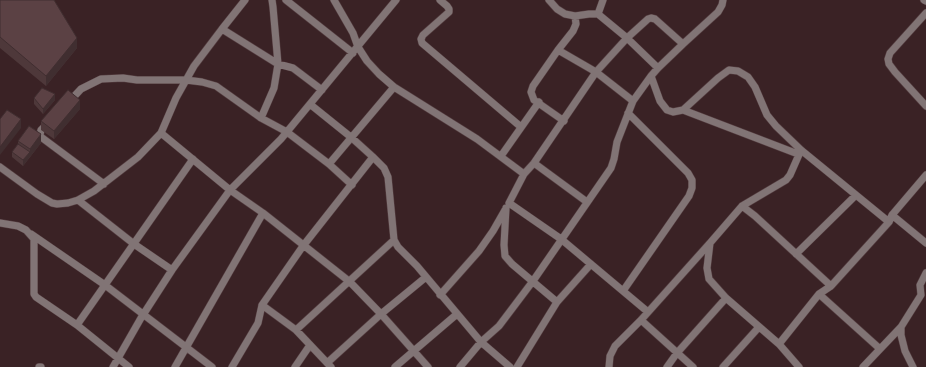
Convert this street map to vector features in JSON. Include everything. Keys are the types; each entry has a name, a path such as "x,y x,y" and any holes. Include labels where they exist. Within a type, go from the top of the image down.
{"street":[{"path":"0,167 37,194 52,203 57,204 78,200 104,184 138,157 161,134 176,98 194,66 246,0"},
{"path":"261,118 274,88 278,64 272,0"},
{"path":"286,0 353,53"},
{"path":"334,0 353,33 358,47 367,61 394,87 477,139 524,174"},
{"path":"113,367 172,270 230,190 281,139 311,105 396,0"},
{"path":"440,0 447,6 449,12 423,35 421,39 422,43 521,127"},
{"path":"549,0 565,14 575,16 598,14 627,38 658,68"},
{"path":"598,14 603,0"},
{"path":"460,367 481,342 498,326 533,281 611,168 617,142 633,101 658,68 718,12 722,5 722,0"},
{"path":"926,13 890,53 888,59 889,64 895,72 926,106"},
{"path":"564,121 539,102 534,100 531,92 533,86 575,28 575,16"},
{"path":"440,295 479,251 493,231 524,174 534,163 564,121 596,72 627,38 651,18 655,19 683,44"},
{"path":"222,29 278,64 292,68 322,90"},
{"path":"558,50 596,72 633,101"},
{"path":"651,76 660,101 667,110 673,112 683,110 729,70 738,71 748,77 755,87 767,115 799,152 889,222"},
{"path":"61,110 81,89 101,79 123,78 137,80 186,80 202,82 216,86 261,118 287,132 329,164 352,185"},
{"path":"329,164 394,87"},
{"path":"501,156 539,102"},
{"path":"311,105 373,156 384,168 388,177 394,240 398,247 426,277 481,342 510,367"},
{"path":"683,110 799,152"},
{"path":"623,291 692,188 692,180 688,173 628,113"},
{"path":"51,120 41,130 41,137 104,184"},
{"path":"161,134 230,190 263,213 350,282 381,314 428,367"},
{"path":"609,367 612,350 641,320 742,206 786,180 790,175 799,152"},
{"path":"232,367 258,323 262,304 303,246 352,185 373,156"},
{"path":"77,325 193,159"},
{"path":"534,163 587,202"},
{"path":"779,344 819,294 831,286 889,222 892,215 924,180"},
{"path":"796,254 856,195"},
{"path":"78,200 134,244 172,270"},
{"path":"507,206 561,239 648,312"},
{"path":"507,206 504,245 505,256 512,264 557,302"},
{"path":"742,206 755,216 831,286"},
{"path":"175,367 263,213"},
{"path":"892,215 926,243"},
{"path":"0,223 18,226 31,234 105,285 212,367"},
{"path":"31,234 34,240 34,294 38,299 77,325 130,367"},
{"path":"296,330 394,240"},
{"path":"710,243 707,268 709,279 726,298 779,344 799,367"},
{"path":"517,367 557,302 591,264"},
{"path":"863,367 879,348 901,327 923,297 920,285 926,273"},
{"path":"262,304 296,330 329,365 381,314 426,277"},
{"path":"819,294 879,348"},
{"path":"667,367 677,353 726,298"},
{"path":"395,367 457,314"},
{"path":"641,320 693,367"},
{"path":"723,367 759,327"},
{"path":"901,327 901,335 905,351 913,367"},
{"path":"295,367 310,345"}],"building":[{"path":"0,0 54,0 77,38 46,76 0,37"},
{"path":"42,88 55,94 43,109 34,98"},
{"path":"68,90 80,100 54,131 41,121"},
{"path":"7,110 21,119 0,147 0,119"},
{"path":"29,126 41,134 30,149 18,141"},
{"path":"18,144 30,152 23,160 12,152"}]}
